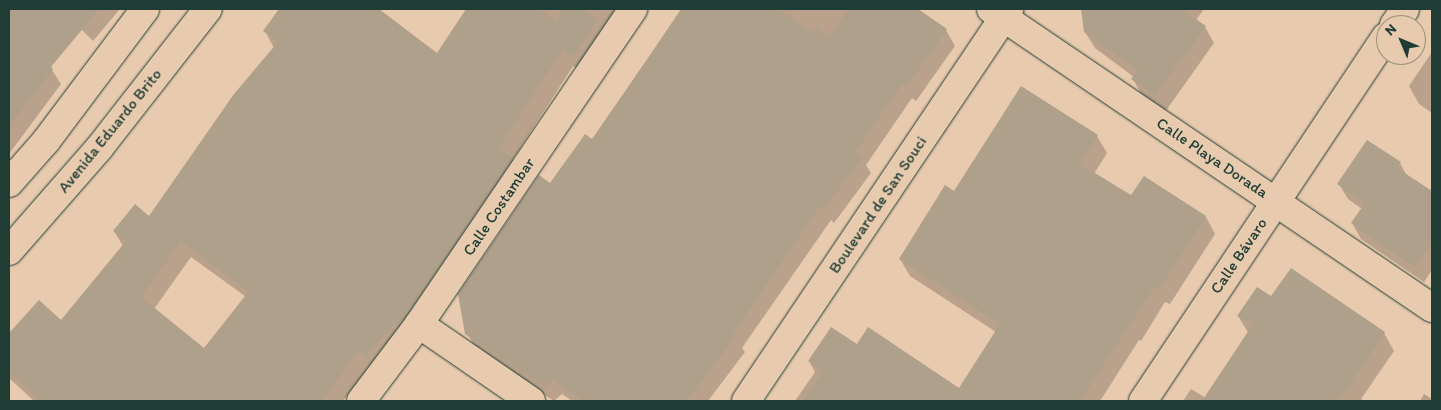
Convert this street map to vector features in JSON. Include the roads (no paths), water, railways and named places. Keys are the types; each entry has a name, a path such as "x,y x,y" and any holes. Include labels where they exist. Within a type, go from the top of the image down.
{"street":[{"path":"9,183 46,141 145,9"},
{"name":"Avenida Eduardo Brito","path":"9,252 100,147 208,9"},
{"name":"Calle Costambar","path":"361,401 419,324 633,9"},
{"name":"Calle Playa Dorada","path":"1001,12 1432,308"},
{"name":"Boulevard de San Souci","path":"746,401 1001,12"},
{"name":"Calle Bávaro","path":"1143,401 1376,51"},
{"path":"419,324 531,401"}]}
